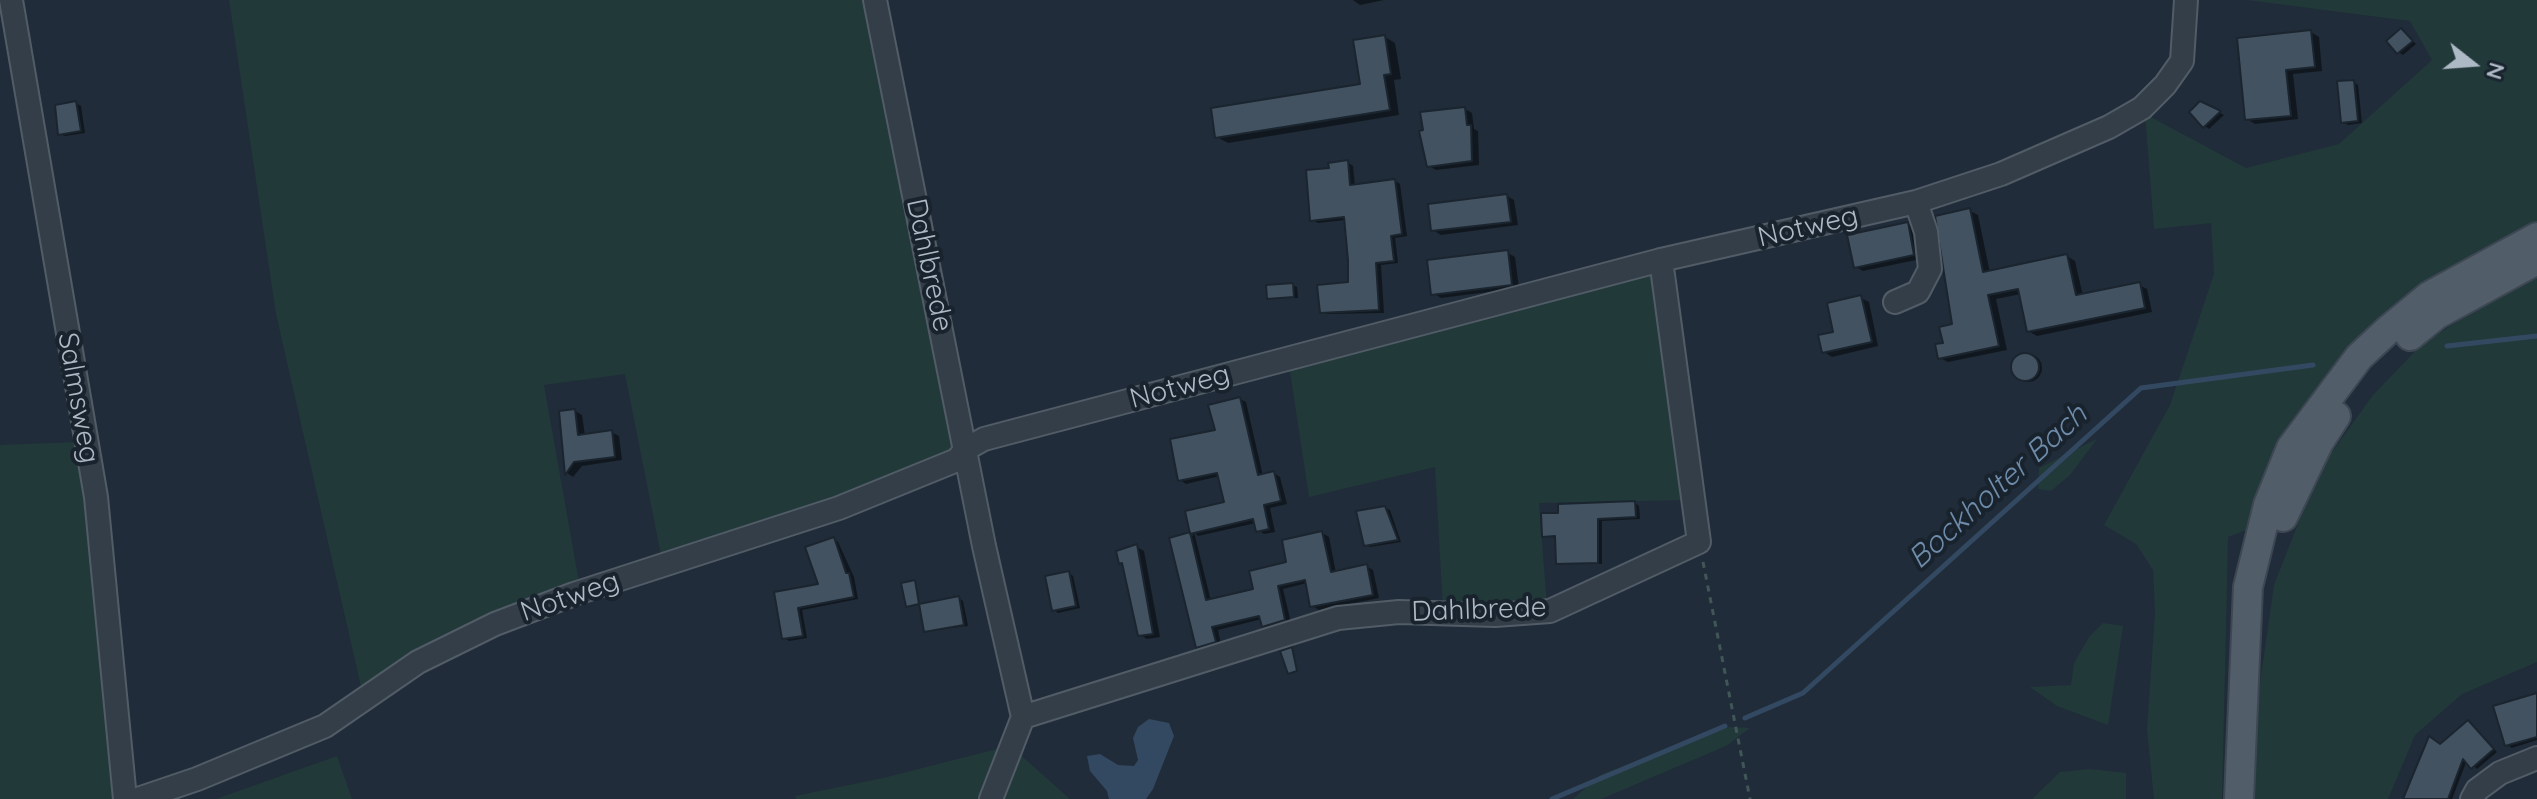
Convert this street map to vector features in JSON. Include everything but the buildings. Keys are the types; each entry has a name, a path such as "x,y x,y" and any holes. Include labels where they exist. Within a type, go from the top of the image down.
{"main road":[{"path":"2239,799 2248,587 2254,550 2291,448 2359,357 2388,330 2429,296 2537,237"},
{"path":"2244,669 2260,590 2287,506 2335,417 2374,369 2436,315 2537,260"}],"street":[{"name":"Salmsweg","path":"11,0 96,497 125,799"},
{"name":"Dahlbrede","path":"875,0 1023,717 1338,618 1399,612 1495,615 1550,611 1699,542"},
{"name":"Notweg","path":"138,799 197,779 325,726 418,662 495,624 574,594 839,508 957,460 966,449 999,435 1661,260 1916,202 2016,168 2109,127 2142,108 2182,61 2186,0"},
{"path":"1895,302 1918,292 1930,269 1926,232 1916,202"},
{"path":"1661,260 1699,542"},
{"path":"991,799 1023,717"},
{"path":"2472,799 2477,790 2500,773 2537,758"}],"path":[{"path":"1699,542 1743,746 1750,799"}],"green space":[{"path":"229,0 874,0 963,447 953,458 662,560 625,374 544,385 580,588 362,691 276,314"},
{"path":"2247,0 2537,0 2537,231 2392,316 2251,528 2228,537 2222,799 2154,799 2147,730 2155,611 2153,570 2136,544 2104,525 2170,405 2214,274 2211,223 2154,229 2145,114 2246,168 2339,144 2432,60 2410,21"},
{"path":"2537,270 2537,662 2462,694 2415,735 2388,799 2253,799 2255,718 2274,585 2319,470 2373,395 2421,345"},
{"path":"1654,272 1686,500 1539,503 1547,606 1443,608 1435,467 1309,497 1289,365"},
{"path":"2097,439 2070,475 2051,491 2038,489 2039,468"},
{"path":"79,442 115,799 0,799 0,445"},
{"path":"2103,623 2123,626 2108,725 2057,706 2030,687 2071,685 2074,663 2089,637"},
{"path":"1729,727 1750,728 1726,746 1601,799 1573,799 1600,775"},
{"path":"1005,747 988,799 796,799 795,796 883,778"},
{"path":"1016,751 1070,799 1000,799"},
{"path":"337,756 352,799 216,799"},
{"path":"2090,769 2126,773 2126,799 2032,799 2060,772"}],"water":[{"path":"1149,719 1169,723 1174,736 1153,789 1146,799 1109,799 1107,791 1090,771 1087,756 1100,754 1118,765 1134,766 1138,760 1133,738 1138,727"}],"waterway":[{"name":"Bockholter Bach","path":"2447,346 2537,336"},
{"name":"Bockholter Bach","path":"1745,718 1803,693 2141,388 2313,365"},
{"name":"Bockholter Bach","path":"1552,799 1725,726"}]}
